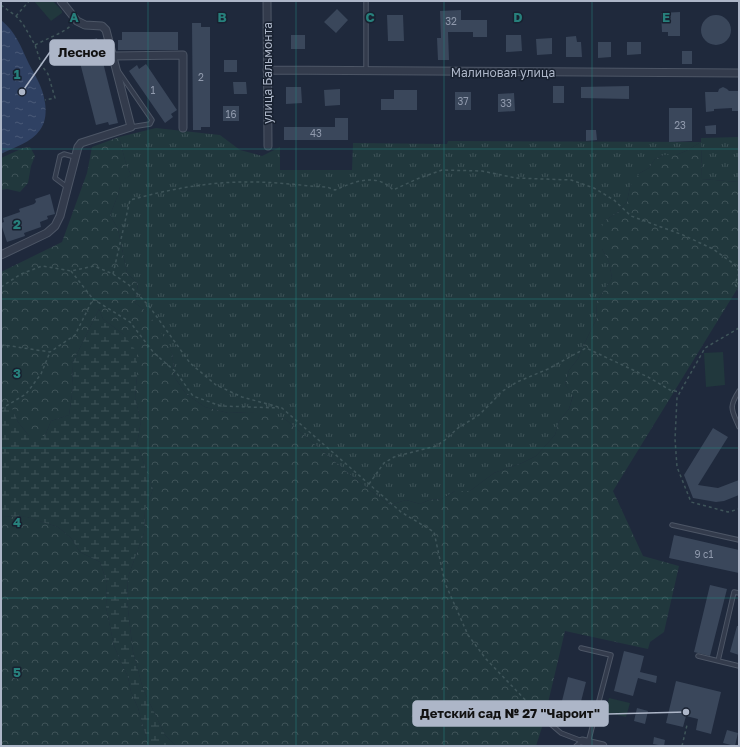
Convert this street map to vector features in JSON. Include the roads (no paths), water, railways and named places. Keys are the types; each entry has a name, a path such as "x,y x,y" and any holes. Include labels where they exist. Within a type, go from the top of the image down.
{"street":[{"path":"1,254 47,233 55,226 60,216 78,147 82,142 131,127 106,30 102,26 77,22 61,1"},
{"name":"улица Бальмонта","path":"267,1 268,146"},
{"path":"113,56 183,55 182,128"},
{"name":"Малиновая улица","path":"267,70 739,73"},
{"path":"582,743 603,746"}],"lane":[{"path":"366,1 366,71"},
{"path":"116,69 152,119 150,124 131,127"},
{"path":"67,188 55,178 58,162 62,154 75,157"},
{"path":"739,391 732,401 732,409 739,427"},
{"path":"672,525 739,540"},
{"path":"718,661 734,592 739,593"},
{"path":"539,714 562,733 582,743 611,655 581,648"},
{"path":"698,656 739,666"}],"water":[{"path":"1,20 11,30 21,46 38,80 45,100 46,113 43,125 32,138 1,154"}],"place":[{"name":"Лесное","path":"22,92"},
{"name":"Детский сад № 27 \"Чароит\"","path":"686,712"}]}
